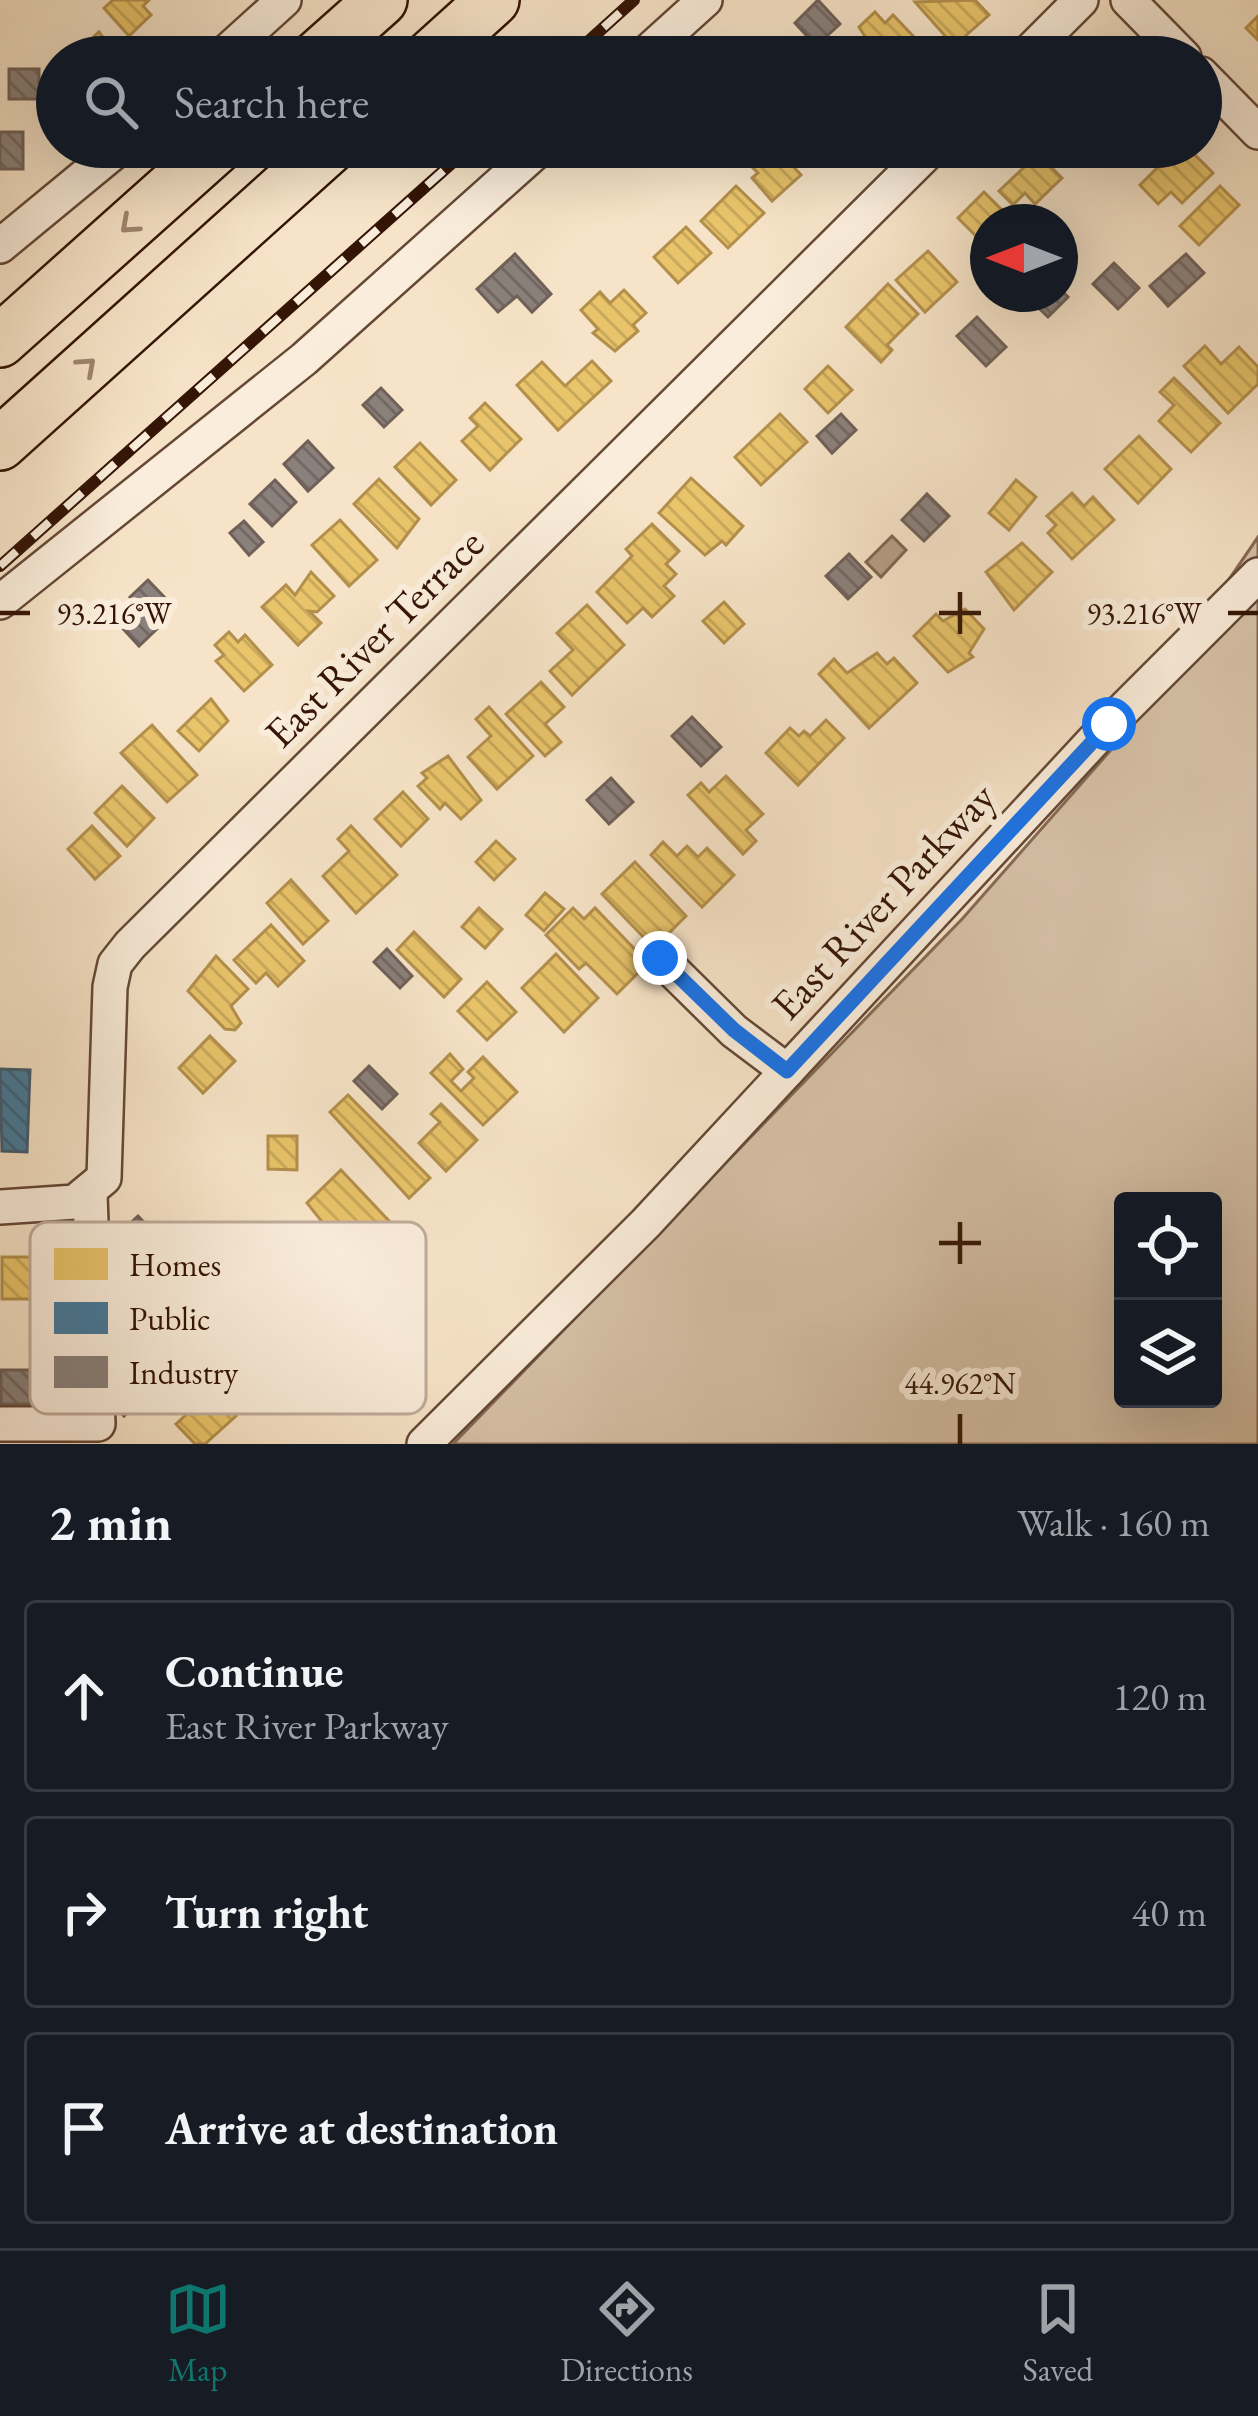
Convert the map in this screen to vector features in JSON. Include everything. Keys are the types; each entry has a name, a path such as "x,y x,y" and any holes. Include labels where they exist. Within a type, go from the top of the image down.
{"highway":[{"path":"341,36 381,0"},
{"path":"454,36 494,0"},
{"path":"0,341 194,168"},
{"path":"0,444 307,168"}],"street":[{"path":"244,36 284,0"},
{"path":"665,36 705,0"},
{"path":"1045,36 1081,0"},
{"path":"1128,0 1163,36"},
{"path":"1222,95 1258,132"},
{"path":"0,246 96,168"},
{"path":"0,602 304,359 518,168"},
{"name":"East River Terrace","path":"90,1194 104,1178 109,1154 110,987 115,964 912,168"},
{"name":"East River Parkway","path":"424,1444 646,1223 1109,724 1258,575"},
{"path":"660,958 734,1030 787,1071"},
{"path":"0,1207 58,1206 90,1194 91,1222"},
{"path":"0,1424 98,1424 98,1414"}],"shaded area":[{"path":"892,536 906,550 881,577 866,562"},
{"path":"1258,537 1258,1444 453,1444 963,918 1117,743"}],"building: Homes":[{"path":"113,0 149,0 143,6 151,15 129,36 104,8"},
{"path":"975,0 989,15 965,36 945,36 915,2"},
{"path":"875,12 885,23 893,15 913,36 865,36 859,27"},
{"path":"1258,16 1258,40 1246,28"},
{"path":"753,168 795,168 801,175 772,201 752,178 758,173"},
{"path":"1023,168 1052,168 1062,178 1035,204 1025,193 1012,204 999,191"},
{"path":"1157,168 1208,168 1213,173 1182,203 1171,192 1158,204 1140,185"},
{"path":"736,186 764,213 728,248 701,221"},
{"path":"1220,186 1239,205 1199,245 1180,226"},
{"path":"984,192 996,204 972,204"},
{"path":"970,206 970,230 958,218"},
{"path":"686,227 711,253 678,283 654,257"},
{"path":"928,251 957,282 925,312 896,280"},
{"path":"888,284 918,314 887,345 892,350 881,362 846,327"},
{"path":"624,290 646,313 633,325 638,331 615,351 593,333 598,329 581,310 600,292 610,303"},
{"path":"1205,346 1221,364 1239,347 1258,367 1258,384 1228,413 1184,366"},
{"path":"592,361 611,381 558,430 517,385 542,362 565,386"},
{"path":"828,366 852,390 828,413 805,389"},
{"path":"1174,378 1220,423 1191,452 1159,421 1174,405 1160,392"},
{"path":"485,403 521,439 490,470 462,441 478,426 470,418"},
{"path":"780,414 807,442 761,485 735,457"},
{"path":"1139,436 1171,469 1138,503 1105,469"},
{"path":"420,443 456,480 431,505 395,467"},
{"path":"691,478 743,526 726,545 722,541 705,555 659,513"},
{"path":"379,479 419,519 397,548 354,504"},
{"path":"1016,480 1036,497 1009,530 989,513"},
{"path":"1072,493 1084,506 1093,497 1114,520 1072,559 1048,533 1056,525 1047,516"},
{"path":"340,520 377,560 349,586 312,545"},
{"path":"652,524 679,551 666,564 676,574 664,586 674,596 652,617 643,608 627,623 597,592 632,556 626,549"},
{"path":"1022,543 1052,572 1014,610 986,572"},
{"path":"311,572 334,596 317,612 309,611 321,623 298,645 262,607 286,585 295,595"},
{"path":"724,602 744,624 724,643 703,621"},
{"path":"587,605 624,645 572,695 550,671 573,650 557,633"},
{"path":"965,609 984,629 969,653 973,657 948,672 914,636 936,614 943,621"},
{"path":"229,632 238,642 245,635 272,665 244,691 216,661 224,655 215,645"},
{"path":"877,653 887,664 894,658 917,683 869,728 819,674 834,659 847,673"},
{"path":"541,682 564,707 545,724 561,742 545,756 506,714"},
{"path":"211,699 228,721 199,751 178,731"},
{"path":"489,707 533,756 497,789 468,757 491,736 476,719"},
{"path":"826,720 844,738 798,785 766,753 790,728 799,736 804,731 810,736"},
{"path":"152,725 197,775 167,802 121,753"},
{"path":"448,756 481,800 461,819 445,803 440,809 418,786 427,778 422,773"},
{"path":"726,776 763,814 746,830 756,841 743,854 688,795 701,783 709,792"},
{"path":"122,786 154,818 127,846 95,813"},
{"path":"403,792 428,819 401,846 375,819"},
{"path":"92,826 120,856 95,879 68,849"},
{"path":"351,826 397,875 356,913 323,876 349,851 338,839"},
{"path":"496,841 515,859 494,880 476,862"},
{"path":"663,842 677,856 687,846 698,857 707,848 734,875 702,907 651,855"},
{"path":"635,862 686,916 654,948 602,894"},
{"path":"291,880 328,921 303,944 267,903"},
{"path":"545,893 564,909 544,931 526,915"},
{"path":"479,908 502,929 485,948 462,927"},
{"path":"573,908 584,919 595,908 648,963 617,994 586,963 579,969 546,935"},
{"path":"271,925 304,961 278,986 266,973 256,983 234,960"},
{"path":"414,932 461,979 444,997 397,950"},
{"path":"556,954 598,998 564,1032 522,988"},
{"path":"216,956 248,989 231,1006 241,1023 235,1030 225,1029 188,991"},
{"path":"487,982 516,1012 487,1040 458,1011"},
{"path":"210,1036 235,1061 203,1093 179,1068"},
{"path":"450,1054 463,1069 451,1081 461,1091 474,1078 468,1072 483,1057 517,1092 483,1125 431,1073"},
{"path":"348,1095 430,1178 409,1198 330,1112"},
{"path":"441,1104 477,1140 446,1171 419,1143 440,1122 431,1114"},
{"path":"268,1136 297,1136 297,1170 268,1169"},
{"path":"341,1170 390,1222 322,1222 307,1203"},
{"path":"2,1257 30,1257 30,1299 2,1299"},
{"path":"187,1414 236,1416 205,1444 195,1444 176,1424"}],"building: Public":[{"path":"0,1069 30,1070 27,1152 2,1151"}],"building: Industry":[{"path":"818,0 840,24 827,36 807,36 795,23"},
{"path":"9,69 36,69 36,99 9,99"},
{"path":"0,132 23,132 23,169 0,169"},
{"path":"515,254 551,294 532,312 517,296 498,312 477,289"},
{"path":"1186,254 1204,273 1168,306 1150,286"},
{"path":"1114,263 1139,288 1118,309 1093,284"},
{"path":"977,317 1006,347 986,366 957,336"},
{"path":"381,388 402,410 384,427 363,405"},
{"path":"841,414 856,430 832,453 817,436"},
{"path":"308,441 333,468 308,491 284,464"},
{"path":"275,480 296,502 272,526 250,504"},
{"path":"927,494 949,516 924,541 902,520"},
{"path":"244,521 263,542 249,555 230,533"},
{"path":"849,554 871,577 848,599 826,576"},
{"path":"148,580 167,600 148,617 130,597"},
{"path":"135,604 158,628 139,646 116,621"},
{"path":"692,717 721,747 701,766 672,736"},
{"path":"611,778 633,802 609,824 587,800"},
{"path":"387,949 412,976 400,988 374,962"},
{"path":"369,1066 397,1094 382,1109 354,1081"},
{"path":"1,1370 30,1370 30,1404 1,1404"}],"railway":[{"path":"594,36 634,0"},
{"path":"0,566 446,168"}],"route":[{"path":"660,958 734,1030 787,1071 1109,724"}]}
